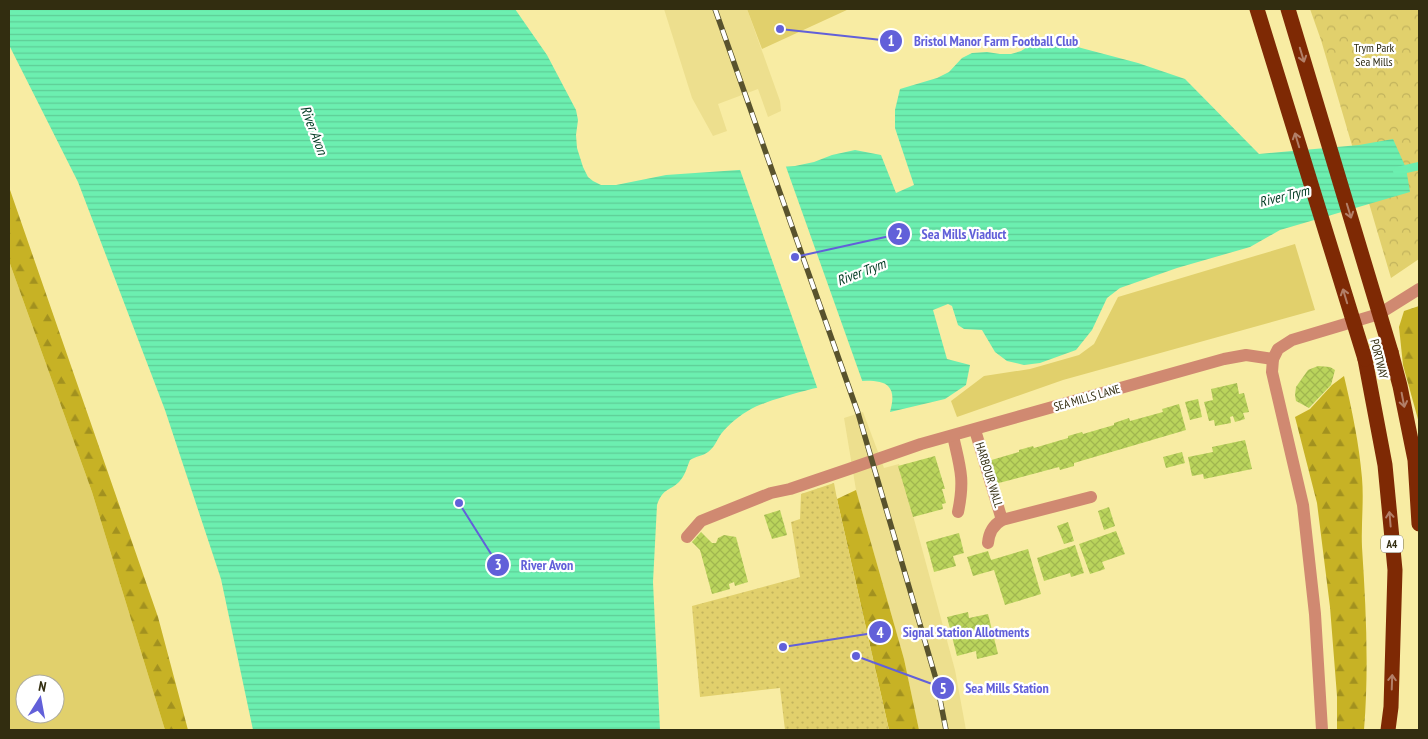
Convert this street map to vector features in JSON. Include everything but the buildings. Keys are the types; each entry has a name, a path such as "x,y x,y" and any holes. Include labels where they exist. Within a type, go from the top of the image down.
{"highway":[{"name":"PORTWAY","path":"1257,9 1364,359 1385,465 1395,570 1391,707 1388,730"},
{"name":"PORTWAY","path":"1288,9 1400,386 1415,460 1419,524"}],"street":[{"path":"1322,730 1315,614 1303,505 1272,372 1273,359 1278,349 1292,340 1379,314 1419,289"},
{"name":"SEA MILLS LANE","path":"687,538 701,521 771,493 790,489 902,450 1224,359 1246,356 1273,359"},
{"name":"HARBOUR WALL","path":"975,430 1002,520"},
{"path":"953,436 962,472 963,490 958,512"},
{"name":"HARBOUR WALL","path":"988,542 988,533 1002,520 1091,496"}],"shaded area":[{"path":"664,9 747,9 780,101 781,111 768,117 758,89 718,104 727,131 713,136 692,98"},
{"path":"863,412 884,468 899,464 955,670 966,730 919,730 904,659 856,490 844,418"}],"green space":[{"path":"747,9 849,9 762,49"},
{"name":"Trym Park Sea Mills","path":"1310,9 1419,9 1419,259 1391,278 1321,40"},
{"path":"9,187 158,617 188,730 165,730 92,492 9,261"},
{"path":"1295,244 1315,310 1063,380 957,417 951,401 984,376 1030,369 1079,355 1094,344 1118,297"},
{"path":"9,261 92,492 165,730 9,730"},
{"path":"1419,306 1419,423 1403,365 1399,327 1404,311"},
{"path":"1344,376 1357,439 1363,487 1362,538 1367,661 1364,730 1337,730 1337,696 1330,607 1317,503 1295,417 1310,409 1332,385"},
{"path":"834,483 889,730 785,730 780,688 700,697 692,606 800,577 791,522 800,519 801,494"},
{"path":"856,490 904,659 919,730 889,730 837,499"}],"water":[{"path":"9,9 515,9 547,55 576,110 578,120 577,148 583,167 588,177 601,185 616,185 666,175 795,166 855,150 881,155 896,193 914,185 895,128 895,110 900,89 937,78 949,72 962,58 972,53 1011,54 1021,51 1035,42 1051,40 1138,63 1185,79 1259,154 1359,145 1393,139 1406,168 1410,192 1280,230 1250,247 1177,268 1120,288 1107,298 1092,330 1076,350 1040,363 1024,365 1007,361 995,352 982,330 964,329 958,325 952,306 948,304 933,310 947,359 970,365 966,385 945,399 890,412 892,395 888,386 878,382 862,381 821,387 778,398 751,409 739,417 724,430 710,450 690,460 681,480 664,493 657,505 653,582 660,730 253,730 221,579 165,410 78,182 9,45"}],"pier":[{"path":"785,164 863,383 818,390 739,167"}],"waterway":[{"name":"River Trym","path":"1397,171 1419,166"}],"railway":[{"path":"715,9 858,413 936,679 946,730"}],"place":[{"name":"Bristol Manor Farm Football Club","path":"780,29"},
{"name":"Sea Mills Viaduct","path":"795,257"},
{"name":"River Avon","path":"459,503"},
{"name":"Signal Station Allotments","path":"783,647"},
{"name":"Sea Mills Station","path":"856,656"}]}
